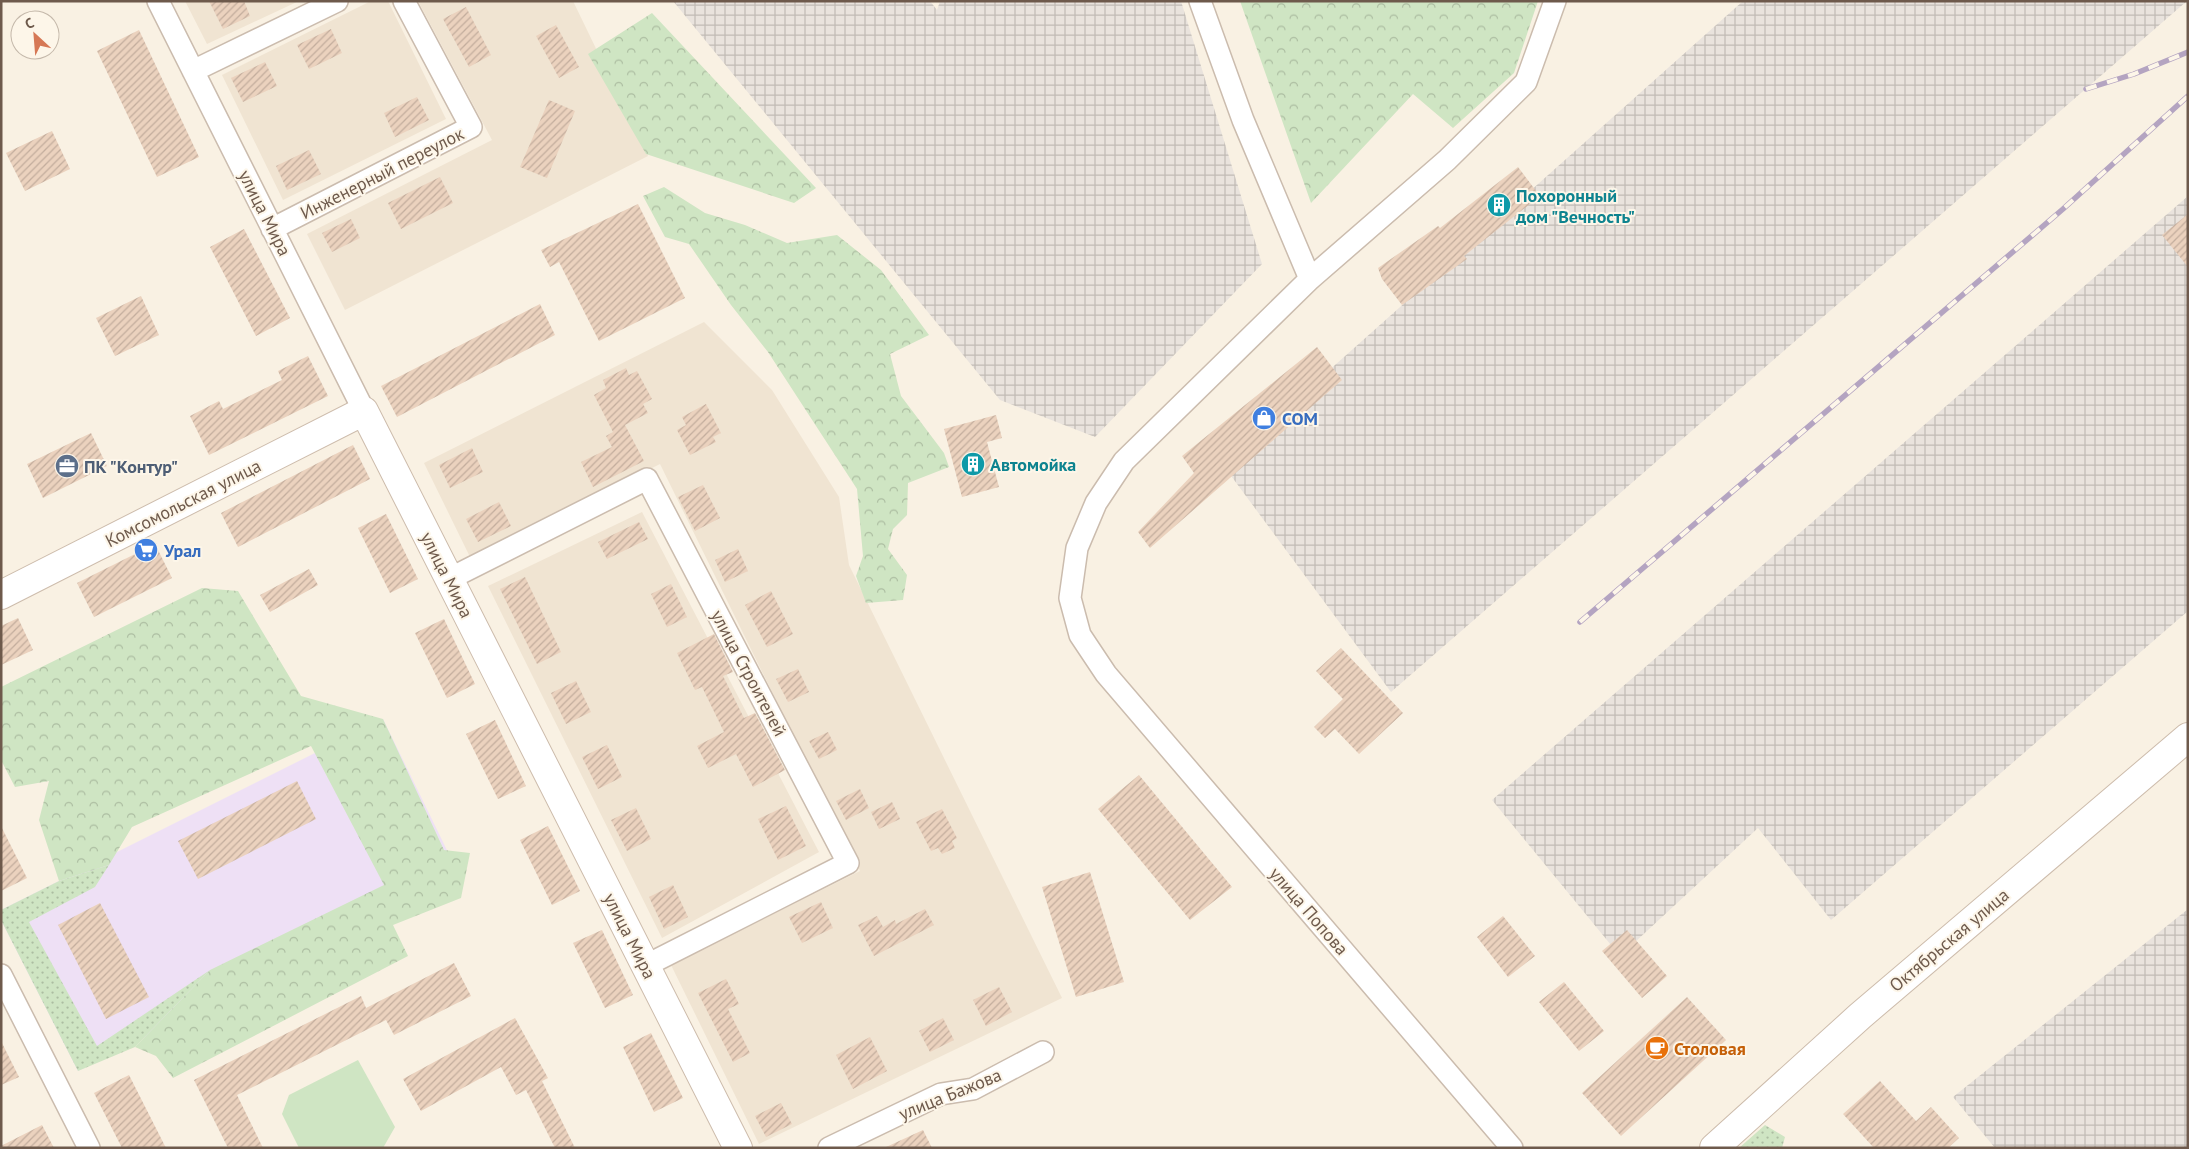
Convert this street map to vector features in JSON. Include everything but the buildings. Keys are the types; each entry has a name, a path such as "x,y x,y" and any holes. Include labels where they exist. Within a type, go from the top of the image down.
{"street":[{"name":"улица Мира","path":"158,1 738,1148"},
{"path":"193,71 336,1"},
{"name":"Инженерный переулок","path":"272,229 471,127 404,1"},
{"path":"1200,1 1243,120 1310,279"},
{"name":"улица Попова","path":"1512,1148 1106,674 1080,635 1070,598 1077,548 1096,503 1124,461 1310,279 1447,160 1526,82 1555,1"},
{"name":"Комсомольская улица","path":"1,595 364,411"},
{"name":"улица Строителей","path":"449,579 647,479 848,863 645,966"},
{"name":"Октябрьская улица","path":"1714,1148 1860,1016 2188,737"},
{"path":"1,975 89,1148"},
{"name":"улица Бажова","path":"829,1148 941,1094 973,1089 1043,1052"}],"shaded area":[{"path":"185,1 299,1 207,44"},
{"path":"371,1 388,1 446,119 283,200 222,75"},
{"path":"418,1 573,1 648,156 345,310 307,234 492,140"},
{"path":"673,1 930,1 937,10 940,1 1181,1 1262,264 1095,437 1000,400"},
{"path":"1743,1 2187,1 1391,692 1223,465"},
{"path":"2188,196 2188,611 1831,920 1758,828 1620,956 1492,800"},
{"path":"704,322 772,390 839,497 849,565 1062,998 759,1144 671,965 860,871 660,464 471,559 424,463"},
{"path":"642,512 819,852 662,938 488,586"},
{"path":"383,719 461,879 78,1071 1,920 1,910"},
{"path":"2188,909 2188,1148 1995,1148 1953,1097"}],"green space":[{"path":"1240,1 1538,1 1514,73 1453,128 1413,94 1311,203"},
{"path":"652,13 816,188 794,203 646,154 588,54"},
{"path":"664,187 705,213 745,225 787,243 837,235 881,270 929,335 890,354 901,396 944,453 949,467 908,483 907,515 893,529 888,549 907,575 903,600 866,603 856,576 863,556 857,489 768,352 731,305 689,244 665,237 643,196"},
{"path":"202,588 238,591 301,696 383,719 444,850 470,853 461,898 393,925 408,956 173,1078 156,1056 135,1047 210,970 384,885 311,746 132,827 109,865 59,881 39,820 49,781 15,787 1,760 1,687"},
{"path":"109,865 95,887 29,922 97,1046 210,970 135,1047 78,1071 1,920 1,910 59,881"},
{"path":"358,1060 395,1127 383,1148 299,1148 282,1114 289,1095"},
{"path":"1765,1125 1785,1137 1782,1148 1739,1148"}],"railway":[{"path":"2086,89 2134,74 2188,52"},
{"path":"1580,622 2063,209 2188,96"}],"place":[{"name":"Похоронный дом \"Вечность\"","path":"1499,205"},
{"name":"СОМ","path":"1264,418"},
{"name":"Автомойка","path":"973,464"},
{"name":"ПК \"Контур\"","path":"67,466"},
{"name":"Урал","path":"146,550"},
{"name":"Столовая","path":"1657,1048"}]}
